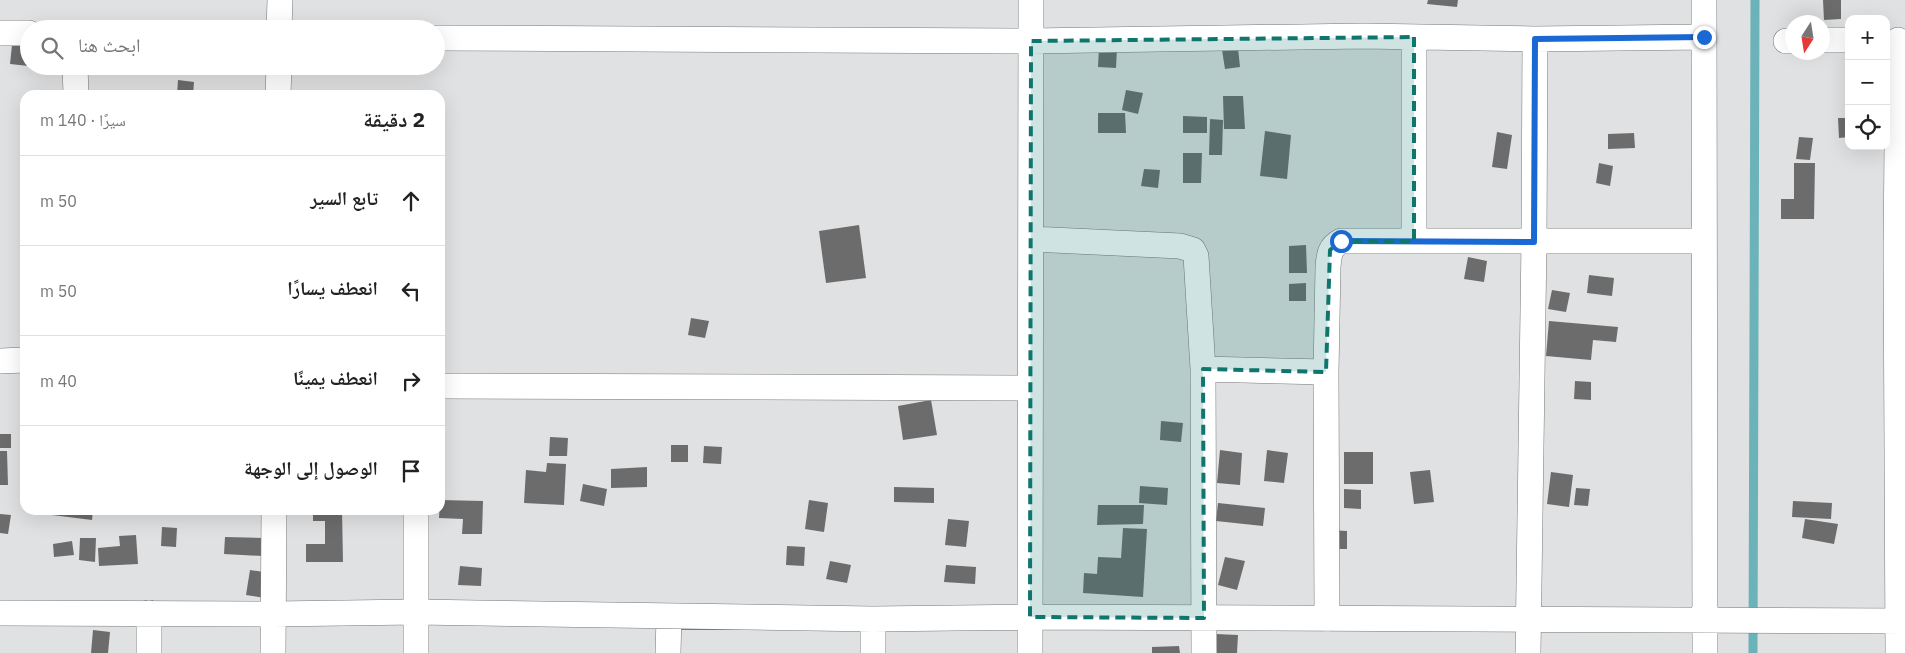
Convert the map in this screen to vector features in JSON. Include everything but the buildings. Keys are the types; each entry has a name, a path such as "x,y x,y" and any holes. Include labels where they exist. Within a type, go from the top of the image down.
{"street":[{"path":"279,20 280,0"},
{"path":"1030,653 1031,0"},
{"path":"1704,0 1705,653"},
{"path":"0,33 20,33"},
{"path":"445,38 1031,41 1363,36 1535,39 1704,37"},
{"path":"1414,37 1414,241"},
{"path":"1528,653 1535,39"},
{"path":"1830,40 1845,40"},
{"path":"1896,40 1900,251 1901,621 1898,653"},
{"path":"76,75 76,90"},
{"path":"278,90 279,75"},
{"path":"1031,239 1180,246 1193,250 1196,256 1203,370 1204,653"},
{"path":"1327,619 1326,372 1330,250 1334,245 1341,241 1704,241"},
{"path":"0,361 20,360"},
{"path":"1203,370 1326,372"},
{"path":"445,386 1030,388"},
{"path":"273,653 274,515"},
{"path":"416,515 416,653"},
{"path":"0,612 274,614 416,612 873,619 1030,617 1901,621"},
{"path":"149,613 149,653"},
{"path":"668,653 669,617"},
{"path":"873,619 873,653"}],"highlighted area":[{"path":"1414,37 1414,241 1341,241 1330,250 1326,372 1203,369 1204,618 1030,617 1031,41"}],"waterway":[{"path":"1753,653 1755,0"}],"route":[{"path":"1341,241 1534,242 1535,39 1704,37"}]}
